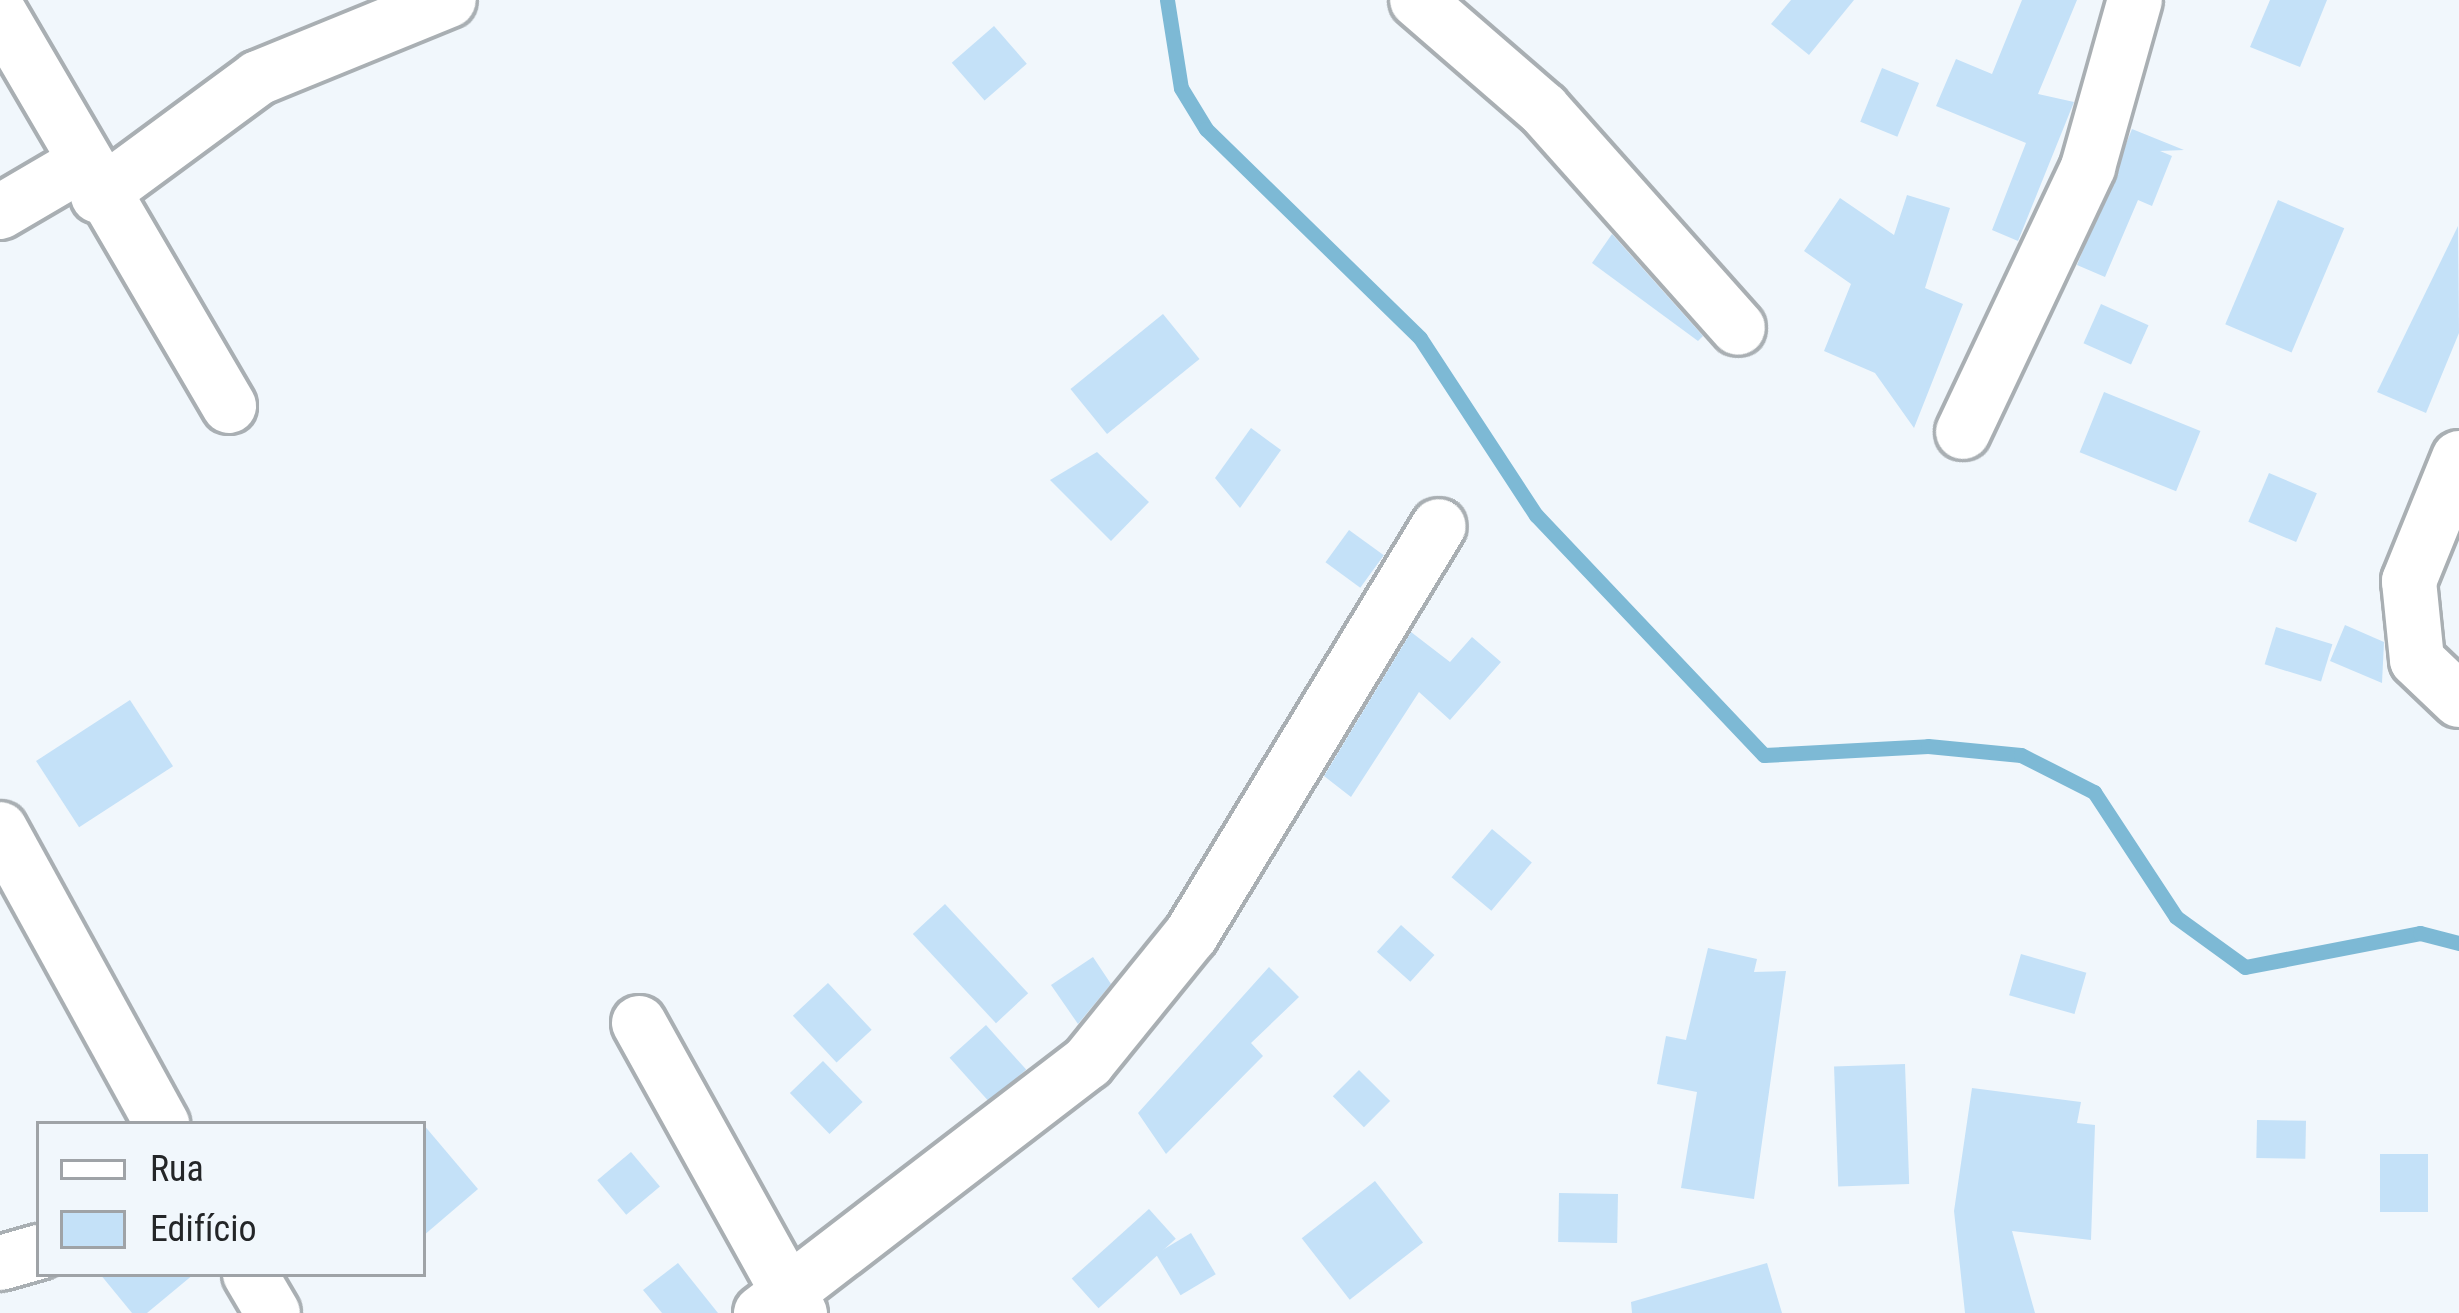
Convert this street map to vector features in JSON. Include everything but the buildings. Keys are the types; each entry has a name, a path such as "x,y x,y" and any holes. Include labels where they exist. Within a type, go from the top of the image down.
{"street":[{"path":"0,212 89,181 258,78 449,0"},
{"path":"1418,0 1543,109 1738,328"},
{"path":"1963,432 2088,167 2135,0"},
{"path":"0,14 89,181 229,406"},
{"path":"2459,458 2409,580 2417,660 2459,700"},
{"path":"639,1023 784,1306 1088,1062 1277,805 1439,526"},
{"path":"0,829 160,1121"},
{"path":"0,1263 36,1253"},
{"path":"252,1277 273,1313"}],"waterway":[{"path":"1167,0 1181,88 1206,129 1420,338 1536,515 1764,755 1928,746 2021,755 2094,792 2176,917 2245,967 2420,933 2459,943"}]}
